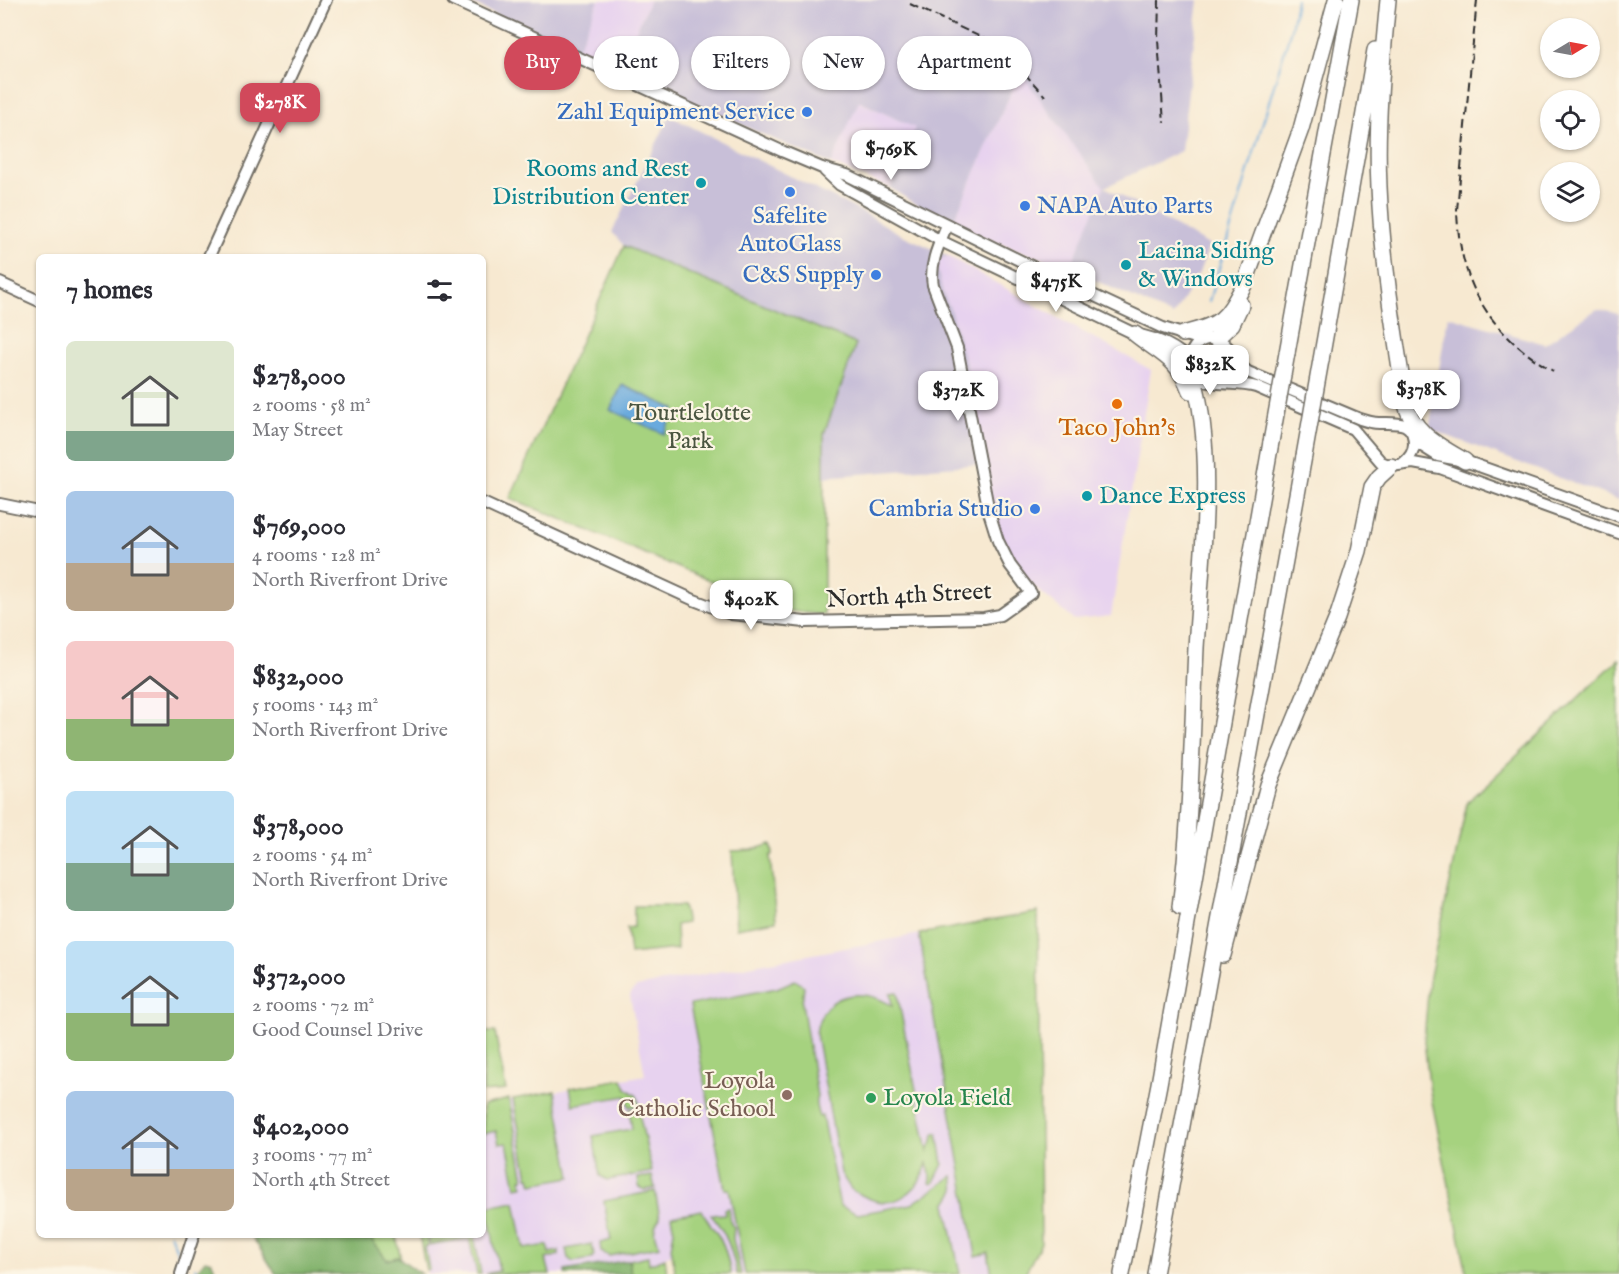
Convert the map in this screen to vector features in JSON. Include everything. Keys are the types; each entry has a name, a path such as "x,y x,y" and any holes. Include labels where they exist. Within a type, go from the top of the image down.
{"highway":[{"path":"1183,334 1207,328 1220,321 1234,304 1244,285 1301,129 1336,0"},
{"path":"1122,1274 1159,1084 1351,0"},
{"path":"1155,1274 1386,0"},
{"path":"1386,0 1378,185 1391,302 1407,410 1413,431 1465,461"},
{"path":"1209,340 1237,317 1244,285"},
{"path":"1135,334 1170,358 1178,367 1189,388 1203,441"},
{"path":"1159,1084 1185,845 1205,496 1201,410 1190,367"},
{"path":"1197,1050 1268,785 1337,618 1359,551 1372,487 1379,477 1397,465"}],"main road":[{"path":"210,254 327,0"},
{"path":"453,0 822,168 847,175 1163,328 1227,347 1241,366 1246,378 1267,391 1353,429 1375,458 1381,462 1397,465 1413,463 1440,468 1619,533"},
{"path":"822,168 840,185 940,241 1135,334 1174,348 1202,380 1209,382 1246,378 1360,419 1380,423 1398,423 1413,431 1411,455 1397,465"},
{"path":"940,241 948,225"},
{"name":"North 4th Street","path":"486,505 694,600 731,614 805,622 984,618 1000,615 1031,593 1003,553 990,518 957,348 931,275 940,241"},
{"path":"0,283 36,300"},
{"path":"1190,367 1192,350 1209,340"},
{"path":"1465,461 1619,516"},
{"path":"0,504 36,511"},
{"path":"181,1274 193,1238"}],"shaded area":[{"path":"464,0 599,0 581,41 581,36 542,36"},
{"path":"599,0 650,0 634,36 593,36 593,60 581,54 581,41"},
{"path":"650,0 1199,0 1181,151 1105,187 1209,245 1199,273 1173,316 1070,269 1104,187 1032,88 1032,36 897,36 897,90 1012,90 951,226 890,188 915,128 859,101 831,164 662,90 679,90 679,36 634,36"},
{"path":"1032,88 1105,187 1070,269 951,226 1012,90"},
{"path":"858,101 916,128 890,188 831,164"},
{"path":"670,116 866,214 900,234 948,256 940,259 938,271 968,371 981,464 823,477 824,434 856,344 624,246 612,232"},
{"path":"948,256 1151,370 1111,616 1074,620 1030,583 1014,562 1000,537 981,466 968,371 938,271 940,259"},
{"path":"1597,309 1619,314 1619,500 1429,429 1448,316 1545,344"},
{"name":"Loyola Catholic School","path":"1038,912 1041,1243 1025,1274 727,1274 672,1254 649,1264 647,1256 565,1271 565,1274 427,1274 420,1238 486,1238 486,1104 645,1075 630,996 637,987"}],"green space":[{"name":"Tourtlelotte Park","path":"624,246 856,344 824,434 824,615 781,610 510,498"},
{"path":"1619,659 1619,1274 1467,1274 1430,1092 1424,1041 1429,981 1467,803"},
{"path":"771,844 776,921 736,928 732,851 752,850"},
{"path":"634,906 683,906 687,923 676,925 677,949 630,954 627,928 634,927"},
{"path":"1038,912 1041,1243 1025,1274 992,1274 988,1253 976,1256 919,934"},
{"path":"795,980 804,986 802,1003 817,1096 816,1106 819,1117 822,1116 840,1206 858,1214 912,1204 953,1176 955,1190 946,1204 960,1274 745,1274 729,1189 725,1189 690,1005 777,988"},
{"path":"897,992 928,1152 935,1133 938,1133 943,1164 933,1184 930,1183 927,1162 924,1172 913,1189 906,1195 888,1202 868,1198 853,1190 841,1173 816,1034 819,1020 825,1009 834,1002 856,995 880,999 892,1006 890,993"},
{"path":"486,1032 495,1032 506,1090 486,1092"},
{"path":"622,1079 626,1088 637,1096 639,1105 629,1107 626,1096 573,1105 570,1088"},
{"path":"555,1091 571,1177 532,1184 528,1177 513,1099"},
{"path":"509,1099 524,1179 521,1179 523,1186 516,1187 507,1143 499,1144 496,1131 486,1133 486,1104"},
{"path":"638,1108 652,1172 608,1180 600,1176 593,1136 632,1129 629,1110"},
{"path":"652,1176 655,1188 645,1190 639,1187 638,1178"},
{"path":"655,1191 660,1218 654,1232 660,1246 609,1256 601,1252 600,1243 611,1240 604,1201"},
{"path":"515,1202 524,1249 548,1245 549,1253 559,1251 559,1255 546,1259 550,1274 485,1274 499,1271 487,1207"},
{"path":"728,1208 731,1224 734,1227 733,1239 741,1274 737,1274 728,1243 711,1215 725,1214 724,1209"},
{"path":"702,1210 723,1244 731,1274 673,1274 675,1270 671,1247 674,1231 671,1216"},
{"path":"253,1238 371,1239 387,1260 398,1257 421,1274 276,1274"},
{"path":"349,1238 397,1238 401,1260 397,1257 387,1260 371,1239 353,1240"},
{"path":"420,1238 427,1238 428,1246 425,1247 429,1269 426,1270"},
{"path":"429,1238 469,1238 430,1245"},
{"path":"469,1238 475,1238 481,1274 477,1274"},
{"path":"592,1244 594,1255 591,1259 573,1262 568,1258 566,1249"},
{"path":"648,1256 649,1264 665,1258 667,1274 631,1274 629,1260"},
{"path":"205,1260 212,1262 217,1274 194,1274"},
{"path":"629,1260 631,1274 565,1274 565,1271"}],"water":[{"path":"622,385 675,409 664,434 610,410"}],"waterway":[{"path":"1209,301 1291,29 1296,0"},
{"path":"172,1238 178,1253"},
{"path":"195,1268 200,1274"}],"railway":[{"path":"1159,0 1158,40 1164,123"},
{"path":"1477,0 1457,210 1459,237 1472,284 1495,323 1512,341 1553,371"},
{"path":"910,4 985,39 1014,62 1045,96"}],"place":[{"name":"Zahl Equipment Service","path":"807,112"},
{"name":"Rooms and Rest Distribution Center","path":"701,183"},
{"name":"Safelite AutoGlass","path":"790,192"},
{"name":"NAPA Auto Parts","path":"1025,206"},
{"name":"Lacina Siding & Windows","path":"1126,265"},
{"name":"C&S Supply","path":"876,275"},
{"name":"Taco John's","path":"1117,404"},
{"name":"Dance Express","path":"1087,496"},
{"name":"Cambria Studio","path":"1035,509"},
{"name":"Loyola Catholic School","path":"787,1095"},
{"name":"Loyola Field","path":"871,1098"}]}
